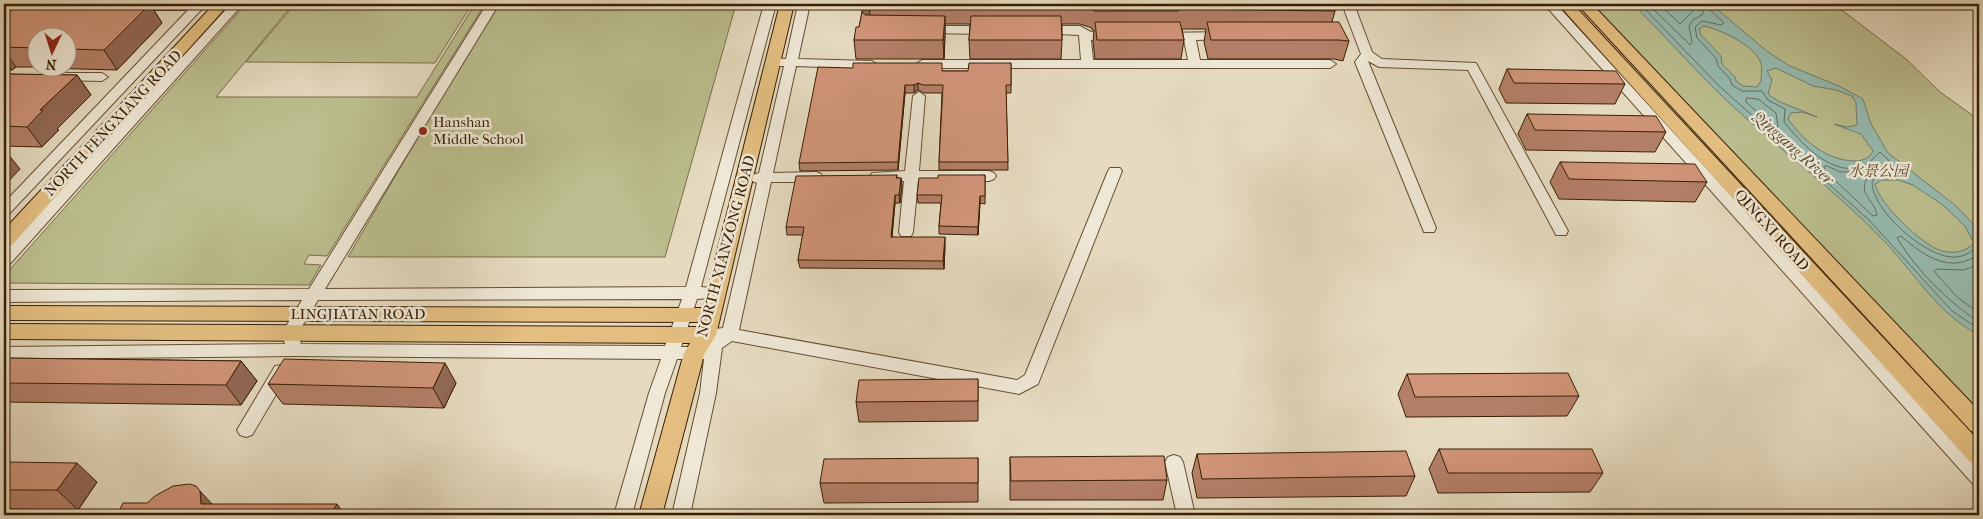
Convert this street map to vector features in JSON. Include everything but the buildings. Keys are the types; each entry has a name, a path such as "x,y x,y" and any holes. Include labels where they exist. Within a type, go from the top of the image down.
{"main road":[{"name":"NORTH XIANZONG ROAD","path":"651,515 706,339 788,4"},
{"name":"QINGXI ROAD","path":"1565,4 1979,456"},
{"name":"QINGXI ROAD","path":"1584,4 1979,425"},
{"name":"NORTH FENGXIANG ROAD","path":"7,234 220,6"},
{"path":"1675,124 1695,123"},
{"path":"1820,283 1843,280"},
{"name":"LINGJIATAN ROAD","path":"4,313 684,315 706,339"},
{"name":"LINGJIATAN ROAD","path":"4,332 292,342 674,344 706,339"}],"street":[{"path":"4,261 237,4"},
{"path":"246,430 292,342 302,314 493,4"},
{"path":"623,515 657,393 700,268 770,4"},
{"path":"706,339 714,345 730,334 804,4"},
{"path":"1348,4 1355,36 1367,54 1379,64 1472,66 1561,231"},
{"path":"1550,4 1979,479"},
{"path":"4,6 42,6"},
{"path":"4,211 199,6"},
{"path":"120,7 220,6"},
{"path":"918,30 1003,30"},
{"path":"1032,30 1080,30 1085,36 1087,64"},
{"path":"1085,36 1123,36"},
{"path":"1151,36 1237,36"},
{"path":"1189,36 1196,64"},
{"path":"1367,54 1361,62 1428,228"},
{"path":"774,62 883,64"},
{"path":"913,64 1330,64"},
{"path":"78,77 102,77"},
{"path":"906,232 919,96"},
{"path":"730,334 1019,387 1032,379 1115,171"},
{"path":"863,177 989,176"},
{"path":"745,178 833,177"},
{"path":"4,296 717,293"},
{"path":"681,515 708,393 706,339"},
{"path":"4,353 292,342"},
{"path":"1174,462 1186,515"}],"green space":[{"path":"246,4 293,4 216,97 417,97 475,4 485,4 327,256 309,255 304,264 321,265 309,285 4,283 4,276"},
{"path":"295,4 472,4 435,63 246,62"},
{"path":"496,4 736,4 665,257 348,257"},
{"name":"水景公园","path":"1584,4 1834,4 1906,59 1940,92 1979,120 1979,425"}],"water":[{"name":"Qinggang River","path":"1633,4 1711,4 1768,52 1790,66 1839,86 1863,99 1871,124 1888,153 1956,206 1979,230 1979,335 1964,326 1939,305 1897,255 1867,224 1725,99","holes":["1704,26 1735,39 1756,55 1762,68 1761,81 1757,87 1743,86 1736,81 1735,77 1722,64 1721,56 1701,35 1699,29","1776,68 1813,86 1836,90 1852,96 1856,103 1857,125 1847,127 1834,124 1861,134 1873,151 1870,156 1866,159 1854,161 1844,160 1816,148 1801,135 1788,119 1791,113 1802,112 1817,117 1778,101 1768,94 1772,80 1767,71","1882,180 1898,180 1913,185 1943,205 1965,226 1974,243 1963,250 1955,252 1934,248 1914,233 1893,213 1884,202 1875,184"]}],"place":[{"name":"Hanshan Middle School","path":"423,131"}]}
